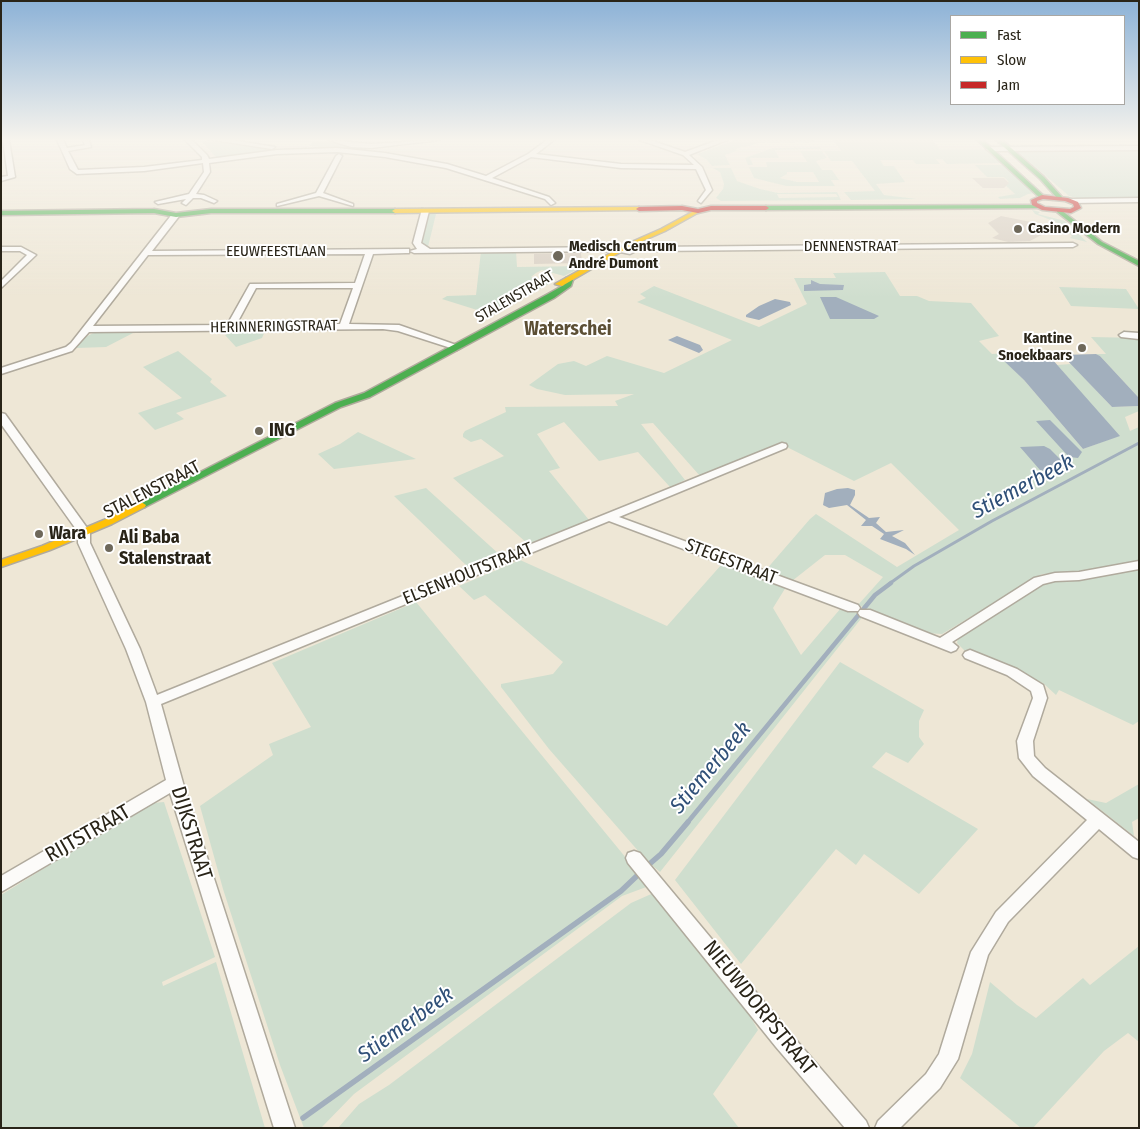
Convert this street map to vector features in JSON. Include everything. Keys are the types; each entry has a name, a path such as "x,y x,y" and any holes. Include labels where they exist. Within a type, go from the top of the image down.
{"main road":[{"path":"1029,193 1038,202 1059,211 1100,243 1139,264"},
{"path":"1058,193 1104,236 1139,255"},
{"path":"1,207 162,207 176,215 192,205 425,212 1038,202 1070,204"},
{"path":"1,213 192,205 551,203 694,208"},
{"path":"1059,211 1070,204"},
{"name":"STALENSTRAAT","path":"1,576 35,563 199,475 338,405 367,395 418,364 573,278 604,266 629,248 658,233 694,208"},
{"name":"STALENSTRAAT","path":"1,564 27,554 84,538 210,481 296,434 310,420"},
{"path":"199,475 210,481"},
{"path":"27,554 35,563"}],"street":[{"path":"192,205 198,193"},
{"path":"530,193 547,198 551,203"},
{"path":"694,208 708,193"},
{"path":"279,205 320,194 351,205"},
{"path":"192,205 202,196 214,201"},
{"path":"1070,204 1139,200"},
{"path":"1070,204 1139,207"},
{"path":"425,212 417,243 426,250"},
{"path":"1,371 69,349 88,329 176,215"},
{"name":"DENNENSTRAAT","path":"426,250 1073,246"},
{"path":"1,249 21,249 32,255 1,286"},
{"name":"EEUWFEESTLAAN","path":"147,253 426,250"},
{"path":"344,326 370,251"},
{"path":"230,327 247,297 268,292 271,286 359,285"},
{"path":"238,313 265,327"},
{"name":"HERINNERINGSTRAAT","path":"88,329 383,326 399,328 452,345"},
{"path":"1124,335 1139,336"},
{"name":"DIJKSTRAAT","path":"1,416 84,538 133,650 153,702 175,783 285,1128"},
{"name":"ELSENHOUTSTRAAT","path":"153,702 782,446"},
{"name":"STEGESTRAAT","path":"609,517 859,610 946,645 1039,581 1055,577 1080,576 1139,565"},
{"path":"970,655 1012,672 1038,689 1040,698 1025,741 1027,758 1039,772 1139,852"},
{"name":"RIJTSTRAAT","path":"1,885 175,783"},
{"path":"886,1128 933,1081 948,1059 980,952 1002,917 1098,819"},
{"name":"NIEUWDORPSTRAAT","path":"635,859 783,1040 859,1128"}],"green space":[{"path":"720,193 837,193 841,200 721,201 716,198","holes":["777,194 836,194 838,197 779,198"]},
{"path":"845,193 882,193 884,195 917,199 851,200"},
{"path":"1014,193 1036,193 1020,198 1000,199 998,197 1015,194"},
{"path":"1065,193 1139,193 1139,198 1079,199"},
{"path":"1032,210 1040,212 1038,214 1065,221 1087,242 1070,238 1072,236 1056,222 1035,214"},
{"path":"427,214 436,214 428,247 430,250 423,248 419,241"},
{"path":"481,251 516,251 517,267 584,266 564,276 542,270 536,273 531,277 551,283 493,315 442,299 447,296 476,295"},
{"path":"885,272 900,296 917,296 929,301 971,303 999,336 979,341 992,354 1036,351 1050,353 1058,361 1052,359 1004,360 1024,380 1083,449 1118,436 1057,365 1071,364 1112,407 1139,406 1139,411 1125,417 1130,431 1139,427 1139,563 1085,572 1042,574 942,634 924,633 858,605 883,577 845,555 825,555 792,581 765,571 816,514 897,567 959,530 891,463 854,481 779,443 700,476 653,423 641,424 685,480 670,487 638,452 599,461 564,422 537,434 560,468 549,471 589,520 528,544 453,478 504,456 481,439 471,442 463,437 463,434 465,431 506,412 505,407 618,406 615,401 634,394 565,395 537,389 529,385 558,364 574,361 586,366 607,356 664,373 732,340 637,302 646,298 640,294 654,286 759,327 807,304 794,278 836,278 833,273"},
{"path":"1059,287 1126,289 1139,309 1071,306"},
{"path":"100,330 135,332 106,347 76,348 83,338"},
{"path":"265,331 262,338 236,347 225,335 232,332"},
{"path":"1091,337 1139,338 1139,398 1096,354 1106,354"},
{"path":"178,351 212,379 210,382 227,396 176,413 184,419 155,430 138,413 182,398 143,367"},
{"path":"358,432 416,459 334,469 318,454 340,444"},
{"path":"426,488 500,555 468,567 394,496"},
{"path":"520,560 667,626 722,564 786,587 773,608 801,655 841,608 864,615 660,872 647,861 549,749 501,687 501,684 553,674 563,662 485,595 474,600 459,586"},
{"path":"1139,568 1139,721 1133,725 1059,690 1056,695 1043,683 964,650 957,643 958,638 1042,583"},
{"path":"416,602 649,886 622,896 354,1094 321,1128 304,1128 280,1065 223,889 200,806 273,755 269,744 311,727 272,663"},
{"path":"840,662 924,710 919,721 919,737 924,744 908,763 886,752 872,767 978,829 919,894 864,854 856,865 836,849 741,964 675,880"},
{"path":"1139,784 1139,818 1132,822 1134,836 1087,799 1106,803"},
{"path":"164,802 215,957 162,982 163,986 216,962 265,1128 1,1128 1,895 138,810 153,803"},
{"path":"658,891 738,995 758,1030 713,1094 739,1128 338,1128 359,1104 389,1085 631,903"},
{"path":"1139,946 1139,1042 1128,1033 1104,1051 1033,1128 1021,1128 960,1078 972,1054 990,982 1036,1018 1083,978 1090,985"}],"water":[{"path":"811,280 820,284 844,285 843,290 804,291 804,285 811,284"},
{"path":"820,297 836,297 879,316 874,319 830,319"},
{"path":"775,299 790,302 791,305 759,320 746,317 746,315 759,306"},
{"path":"677,336 700,345 703,350 699,353 668,340"},
{"path":"1039,354 1052,359 1120,436 1083,449 1024,380 1003,360 1007,357"},
{"path":"1096,354 1139,398 1139,406 1112,407 1062,355"},
{"path":"1050,420 1082,452 1078,458 1069,457 1036,421"},
{"path":"1044,446 1050,449 1063,462 1057,467 1045,471 1040,470 1020,447"},
{"path":"848,488 855,490 855,495 850,505 869,518 880,517 876,523 886,532 904,530 892,536 905,543 915,555 906,549 880,539 884,534 872,526 861,526 866,520 847,505 829,508 823,505 825,493"}],"building":[{"name":"Casino Modern","path":"1001,216 1047,226 1040,230 1047,232 1030,241 1008,242 992,238 999,234 988,223"},
{"name":"Medisch Centrum André Dumont","path":"581,253 582,263 534,264 534,254"}],"waterway":[{"name":"Stiemerbeek","path":"889,584 914,566 992,521 1139,443"},
{"name":"Stiemerbeek","path":"687,823 875,595 891,583"},
{"name":"Stiemerbeek","path":"646,867 661,854 688,822"},
{"name":"Stiemerbeek","path":"303,1118 621,891 641,872"}],"traffic: fast":[{"path":"1037,193 1042,197"},
{"path":"1055,193 1060,198"},
{"path":"766,208 1038,207"},
{"path":"1,213 154,211 176,215 211,211 395,211"},
{"path":"1059,211 1100,243 1139,264"},
{"path":"141,505 338,405 367,395 551,296 567,286 569,280"}],"traffic: slow":[{"path":"395,211 639,209"},
{"path":"559,284 629,245 663,230 698,211"},
{"path":"1,564 46,548 108,522 141,505"}],"traffic: jam":[{"path":"1042,197 1066,199 1076,203 1078,208 1071,211 1044,209 1034,204 1034,200 1042,197"},
{"path":"639,209 682,208 698,211 711,208 766,208"}],"place":[{"name":"Casino Modern","path":"1018,229"},
{"name":"Medisch Centrum André Dumont","path":"558,256"},
{"name":"Kantine Snoekbaars","path":"1082,348"},
{"name":"ING","path":"259,431"},
{"name":"Wara","path":"39,534"},
{"name":"Ali Baba Stalenstraat","path":"109,548"}],"district":[{"name":"Waterschei","path":"568,330"}]}
